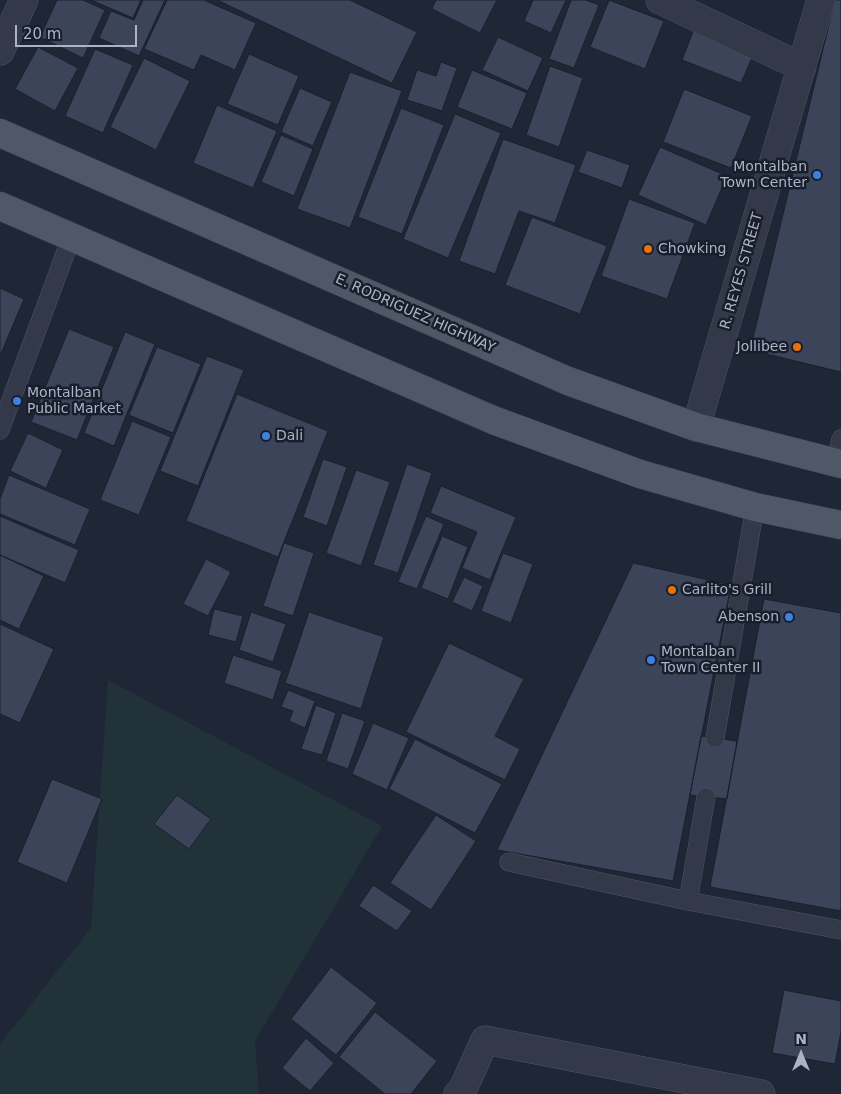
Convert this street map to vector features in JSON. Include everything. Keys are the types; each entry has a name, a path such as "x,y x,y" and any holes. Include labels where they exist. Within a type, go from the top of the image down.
{"main road":[{"name":"E. RODRIGUEZ HIGHWAY","path":"0,133 568,381 696,427 839,455"},
{"path":"0,206 493,420 620,468 705,494 755,507 841,525"}],"street":[{"path":"0,51 24,0"},
{"path":"660,0 802,67"},
{"name":"R. REYES STREET","path":"696,427 821,0"},
{"path":"458,1094 462,1091 485,1040 761,1094"}],"lane":[{"path":"0,430 71,238"},
{"path":"716,738 755,507"},
{"path":"688,901 706,797"},
{"path":"509,862 688,901 841,930"}],"shaded area":[{"path":"108,680 382,826 255,1041 259,1094 0,1094 0,1044 91,928"}],"building":[{"path":"57,0 83,0 105,10 83,58 40,37"},
{"path":"91,0 141,0 133,18"},
{"path":"143,0 165,0 139,56 99,38 111,11 134,20"},
{"path":"167,0 204,0 256,23 235,70 201,55 194,70 144,49"},
{"path":"217,0 350,0 417,32 392,83"},
{"path":"436,0 497,0 480,33 432,9"},
{"path":"533,0 566,0 551,33 524,21"},
{"path":"571,0 586,0 599,5 574,68 549,59"},
{"path":"609,0 664,21 645,69 590,47"},
{"name":"Montalban Town Center","path":"835,0 841,0 841,372 750,350"},
{"path":"694,29 754,53 741,83 682,60"},
{"path":"498,37 543,58 528,91 482,70"},
{"path":"38,47 78,68 55,111 15,89"},
{"path":"95,49 133,65 103,133 65,116"},
{"path":"249,54 299,76 278,125 227,104"},
{"path":"144,58 190,81 156,150 110,127"},
{"path":"441,62 457,68 442,111 407,100 417,70 436,76"},
{"path":"550,66 583,78 559,147 526,135"},
{"path":"472,70 527,93 512,129 457,107"},
{"path":"350,72 402,91 350,228 297,209"},
{"path":"300,88 332,102 313,146 281,132"},
{"path":"684,89 752,116 731,168 663,142"},
{"path":"217,105 277,131 253,188 193,163"},
{"path":"401,108 444,125 402,234 358,217"},
{"path":"455,114 501,133 448,258 403,239"},
{"path":"281,135 313,149 294,196 261,182"},
{"path":"503,139 576,165 555,223 519,211 495,274 459,261"},
{"path":"660,147 727,176 706,225 638,195"},
{"path":"587,150 630,165 622,188 578,172"},
{"name":"Chowking","path":"629,199 695,223 667,299 601,276"},
{"path":"532,217 607,246 580,314 505,285"},
{"path":"0,288 24,299 0,356"},
{"path":"69,329 114,347 77,440 31,422"},
{"path":"125,332 155,344 114,446 84,433"},
{"path":"157,347 201,364 173,433 129,415"},
{"path":"207,356 244,370 198,486 160,471"},
{"path":"237,394 328,431 278,557 186,521"},
{"path":"132,421 171,437 139,515 100,500"},
{"path":"28,433 63,450 46,488 10,471"},
{"path":"323,459 347,467 327,526 303,517"},
{"path":"407,464 432,473 398,573 373,565"},
{"path":"356,470 390,482 361,566 326,553"},
{"path":"9,475 90,509 75,545 0,514 0,499"},
{"path":"441,486 516,517 490,580 462,568 477,532 430,513"},
{"path":"0,516 79,550 65,583 0,555"},
{"path":"426,516 444,524 417,589 398,582"},
{"path":"442,536 468,547 448,599 421,588"},
{"path":"284,543 314,553 293,616 263,606"},
{"path":"503,553 533,564 511,623 481,611"},
{"path":"0,555 44,576 19,629 0,620"},
{"path":"206,559 231,572 208,616 183,604"},
{"name":"Montalban Town Center II","path":"633,563 731,585 673,881 497,850"},
{"path":"464,577 483,586 472,611 452,602"},
{"name":"Montalban Town Center II","path":"764,599 841,613 841,911 710,887"},
{"path":"214,609 243,616 236,642 208,635"},
{"path":"251,612 286,624 273,662 239,650"},
{"path":"309,612 384,637 361,709 285,683"},
{"path":"0,624 54,649 20,723 0,714"},
{"path":"449,643 524,679 495,736 520,749 505,780 406,732"},
{"path":"233,655 282,671 273,700 224,683"},
{"path":"288,690 315,701 305,728 289,721 293,711 281,707"},
{"path":"316,705 336,713 322,755 301,749"},
{"path":"342,713 365,721 348,769 326,761"},
{"path":"373,723 409,738 387,790 352,774"},
{"path":"701,736 737,741 727,799 690,795"},
{"path":"415,739 502,784 475,833 389,789"},
{"path":"52,779 102,799 67,883 17,862"},
{"path":"177,795 211,819 189,849 154,824"},
{"path":"436,815 476,841 431,910 390,883"},
{"path":"373,885 412,911 397,931 359,906"},
{"path":"331,967 377,1003 336,1055 291,1019"},
{"path":"784,990 841,1001 841,1032 835,1064 772,1053"},
{"path":"375,1012 437,1061 411,1094 385,1094 339,1057"},
{"path":"306,1038 334,1063 310,1091 282,1068"}],"place":[{"name":"Montalban Town Center","path":"817,175"},
{"name":"Chowking","path":"648,249"},
{"name":"Jollibee","path":"797,347"},
{"name":"Montalban Public Market","path":"17,401"},
{"name":"Dali","path":"266,436"},
{"name":"Carlito's Grill","path":"672,590"},
{"name":"Abenson","path":"789,617"},
{"name":"Montalban Town Center II","path":"651,660"}]}
